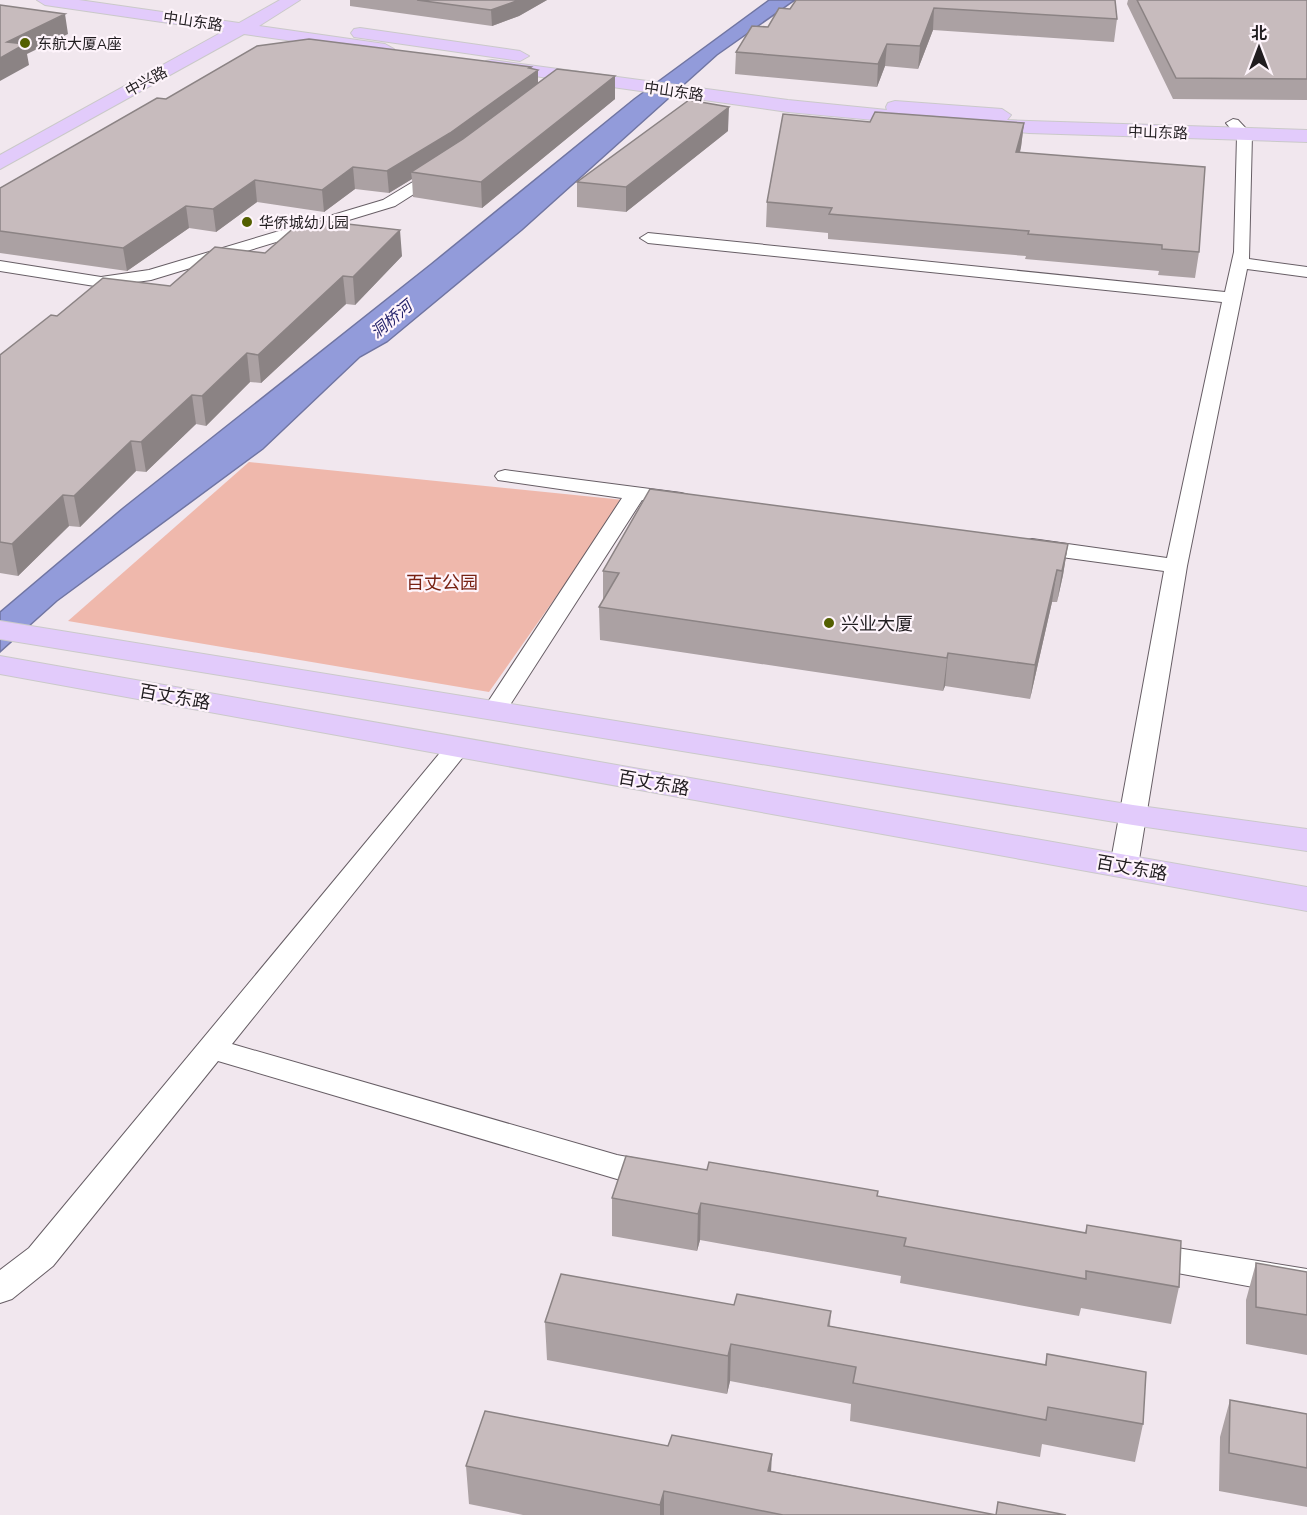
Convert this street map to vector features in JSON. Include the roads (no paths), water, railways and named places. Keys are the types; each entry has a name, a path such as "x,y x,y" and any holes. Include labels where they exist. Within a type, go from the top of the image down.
{"main road":[{"name":"中山东路","path":"45,0 241,22 868,114 1029,128 1239,129 1307,124"},
{"name":"中山东路","path":"133,0 241,22 566,76 649,81"},
{"name":"中兴路","path":"0,163 241,22 269,0"},
{"name":"中兴路","path":"0,149 241,22 292,0"},
{"name":"中山东路","path":"1239,129 1307,136"},
{"name":"百丈东路","path":"0,630 1133,815 1307,840"},
{"name":"百丈东路","path":"0,665 1307,898"}],"street":[{"path":"551,88 566,76"},
{"path":"1124,866 1176,566 1239,263 1239,129"},
{"path":"0,266 101,282 151,275 389,203 459,159"},
{"path":"648,238 1232,298"},
{"path":"1239,263 1307,272"},
{"path":"505,476 706,502"},
{"path":"494,711 636,493"},
{"path":"1011,543 1176,566"},
{"path":"0,1289 41,1257 458,747"},
{"path":"213,1049 617,1167 687,1179"},
{"path":"1120,1251 1307,1283"}],"water":[{"name":"洞桥河","path":"769,0 795,0 717,55 522,230 387,342 360,357 263,449 57,601 0,652 0,612 123,508 431,264 634,99"}],"place":[{"name":"东航大厦A座","path":"25,43"},
{"name":"华侨城幼儿园","path":"247,222"},
{"name":"兴业大厦","path":"829,623"}],"park label":[{"name":"百丈公园","path":"442,582"}]}
